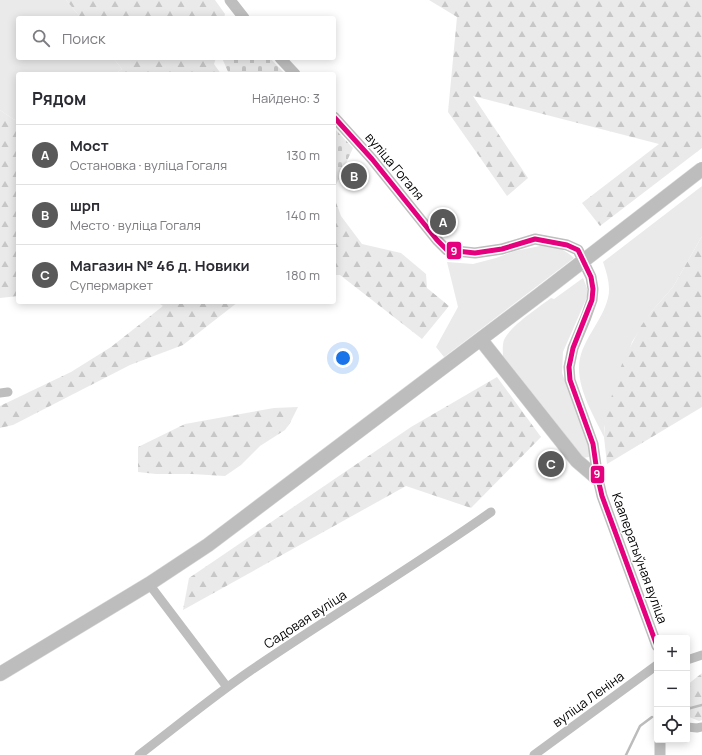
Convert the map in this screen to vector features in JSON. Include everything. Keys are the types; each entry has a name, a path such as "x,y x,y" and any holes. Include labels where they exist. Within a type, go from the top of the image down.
{"main road":[{"path":"0,674 149,584 208,545 481,340 702,169"},
{"path":"481,340 577,461 598,479"}],"street":[{"path":"230,0 242,16"},
{"path":"282,60 293,72"},
{"name":"вуліца Гогаля","path":"336,119 372,159 437,240 447,250 475,253 502,249 535,238 567,245 578,250 591,277 593,289 592,300 573,348 569,367 570,380 593,444 598,479"},
{"name":"Кааператыўная вуліца","path":"598,479 602,496 654,638"},
{"name":"Садовая вуліца","path":"139,755 227,687 371,591 442,546 491,512"},
{"path":"149,584 227,687"},
{"path":"690,659 702,655"},
{"name":"вуліца Леніна","path":"534,755 654,667"},
{"path":"690,727 702,727"},
{"path":"660,743 660,755"}],"green space":[{"path":"0,0 66,0 79,16 16,16 16,60 115,60 122,69 118,72 16,72 16,120 0,110"},
{"path":"66,0 215,0 225,14 224,16 79,16"},
{"path":"429,0 702,0 702,148 600,226 582,203 659,144 473,96 528,178 507,196 448,112 457,17"},
{"path":"115,60 215,60 214,64 220,72 118,72 122,69"},
{"path":"223,60 272,60 283,72 228,72"},
{"path":"0,110 16,120 16,296 0,298"},
{"path":"336,130 353,148 336,185"},
{"path":"702,186 702,236 673,287 651,312 632,342 604,428 604,437 584,395 579,368 583,350 601,316 609,294 609,284 603,262"},
{"path":"336,202 341,216 362,244 401,253 426,274 427,288 449,306 422,339 340,275 336,275"},
{"path":"702,236 702,407 607,464 604,437 605,419 624,359 641,326 673,287"},
{"path":"540,246 558,248 574,258 444,357 436,347 458,307 447,262 473,264 515,251"},
{"path":"583,278 587,288 587,297 563,352 562,373 590,448 591,455 583,458 503,359 503,345 507,335 518,323 551,298 554,299"},
{"path":"160,304 235,304 183,345 130,365 13,425 0,428 0,406 71,372 111,347 163,306"},
{"path":"497,377 541,437 471,508 406,486 183,610 189,578 411,427"},
{"path":"298,407 285,430 260,446 241,465 225,476 138,472 138,447 185,424 274,408"},
{"path":"702,673 702,720 699,721 690,717 690,683"}],"waterway":[{"path":"690,708 702,705"},
{"path":"626,755 640,726 652,717"}],"transit line":[{"name":"9","path":"336,119 372,159 437,240 447,250 475,253 502,249 535,239 567,245 578,250 591,277 593,289 592,300 573,348 569,367 570,380 593,444 602,496 654,638"}],"place":[{"name":"шрп","path":"354,176"},
{"name":"Мост","path":"443,222"},
{"name":"Магазин № 46 д. Новики","path":"551,464"}]}
